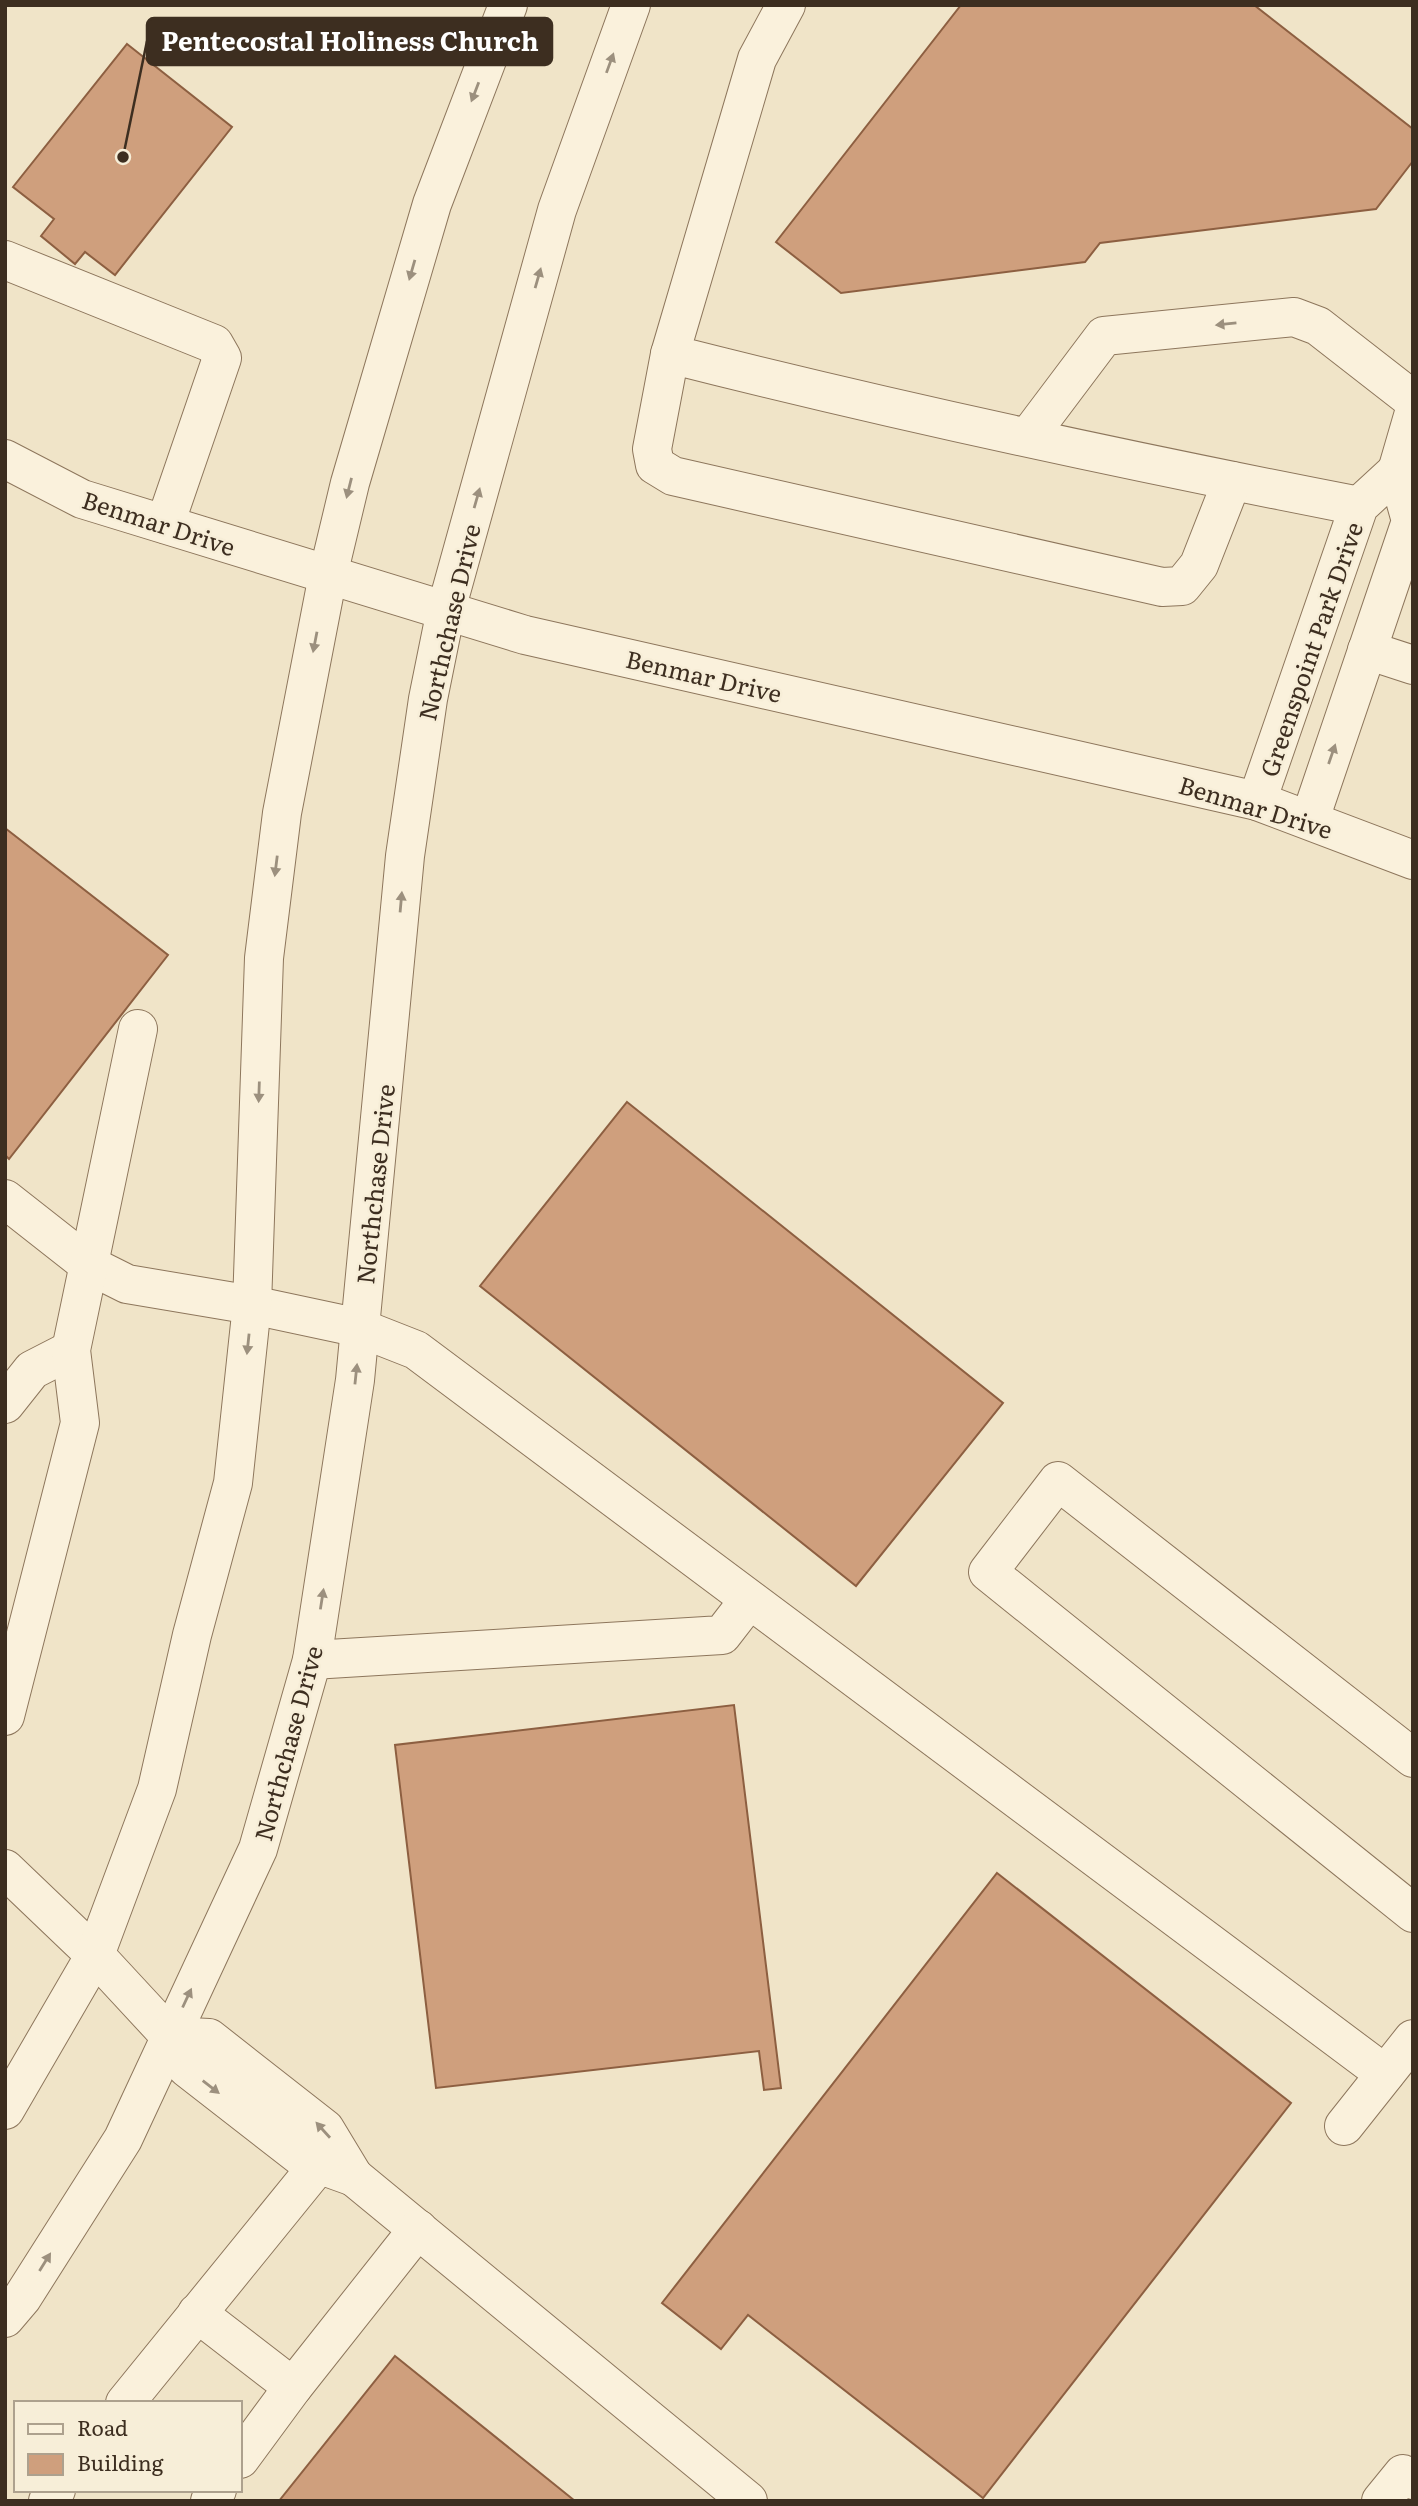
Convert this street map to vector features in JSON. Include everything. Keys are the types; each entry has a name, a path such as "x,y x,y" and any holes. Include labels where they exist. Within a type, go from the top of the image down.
{"street":[{"path":"5,2110 95,1955 157,1789 192,1635 233,1483 252,1305 264,958 282,813 328,575 350,483 432,204 508,5"},
{"name":"Northchase Drive","path":"5,2318 22,2298 123,2139 258,1849 312,1660 355,1380 405,856 428,699 446,610 557,210 631,5"},
{"path":"786,5 757,59 670,354 652,449 655,465 673,476 1162,587 1182,586 1199,565 1232,481"},
{"path":"5,260 214,344 222,358 165,524"},
{"path":"1028,437 1104,336 1294,317 1318,326 1413,400"},
{"path":"670,354 851,400 1359,506"},
{"path":"1310,819 1410,521 1397,471 1413,416"},
{"name":"Benmar Drive","path":"5,459 82,499 525,635 1257,801 1413,860"},
{"name":"Greenspoint Park Drive","path":"1257,801 1359,506 1397,471"},
{"path":"1367,650 1413,665"},
{"path":"5,1716 80,1423 71,1350 138,1029"},
{"path":"5,1199 89,1265 127,1284 252,1305 360,1328 416,1350 1385,2074"},
{"path":"5,1404 32,1370 71,1350"},
{"path":"1413,1758 1058,1481 988,1572 1413,1913"},
{"path":"312,1660 722,1635 749,1600"},
{"path":"5,1869 95,1955 170,2036 187,2068 304,2159 354,2177 748,2501"},
{"path":"170,2036 209,2038 325,2129 354,2177"},
{"path":"1344,2126 1413,2039"},
{"path":"127,2401 319,2164"},
{"path":"242,2456 418,2229"},
{"path":"197,2313 293,2387"},
{"path":"1381,2501 1403,2473 1413,2480"}],"building":[{"path":"961,5 1254,5 1413,129 1413,161 1376,209 1100,243 1085,262 841,293 776,242"},
{"path":"127,44 232,127 115,275 85,252 75,264 41,236 54,219 13,187"},
{"path":"5,828 168,955 9,1159 5,1155"},
{"path":"627,1102 1003,1403 856,1586 480,1286"},
{"path":"734,1705 781,2088 764,2090 759,2051 436,2088 395,1745"},
{"path":"997,1873 1291,2103 983,2498 748,2315 721,2349 662,2303"},
{"path":"395,2356 575,2501 279,2501"}],"place":[{"name":"Pentecostal Holiness Church","path":"123,157"}]}
